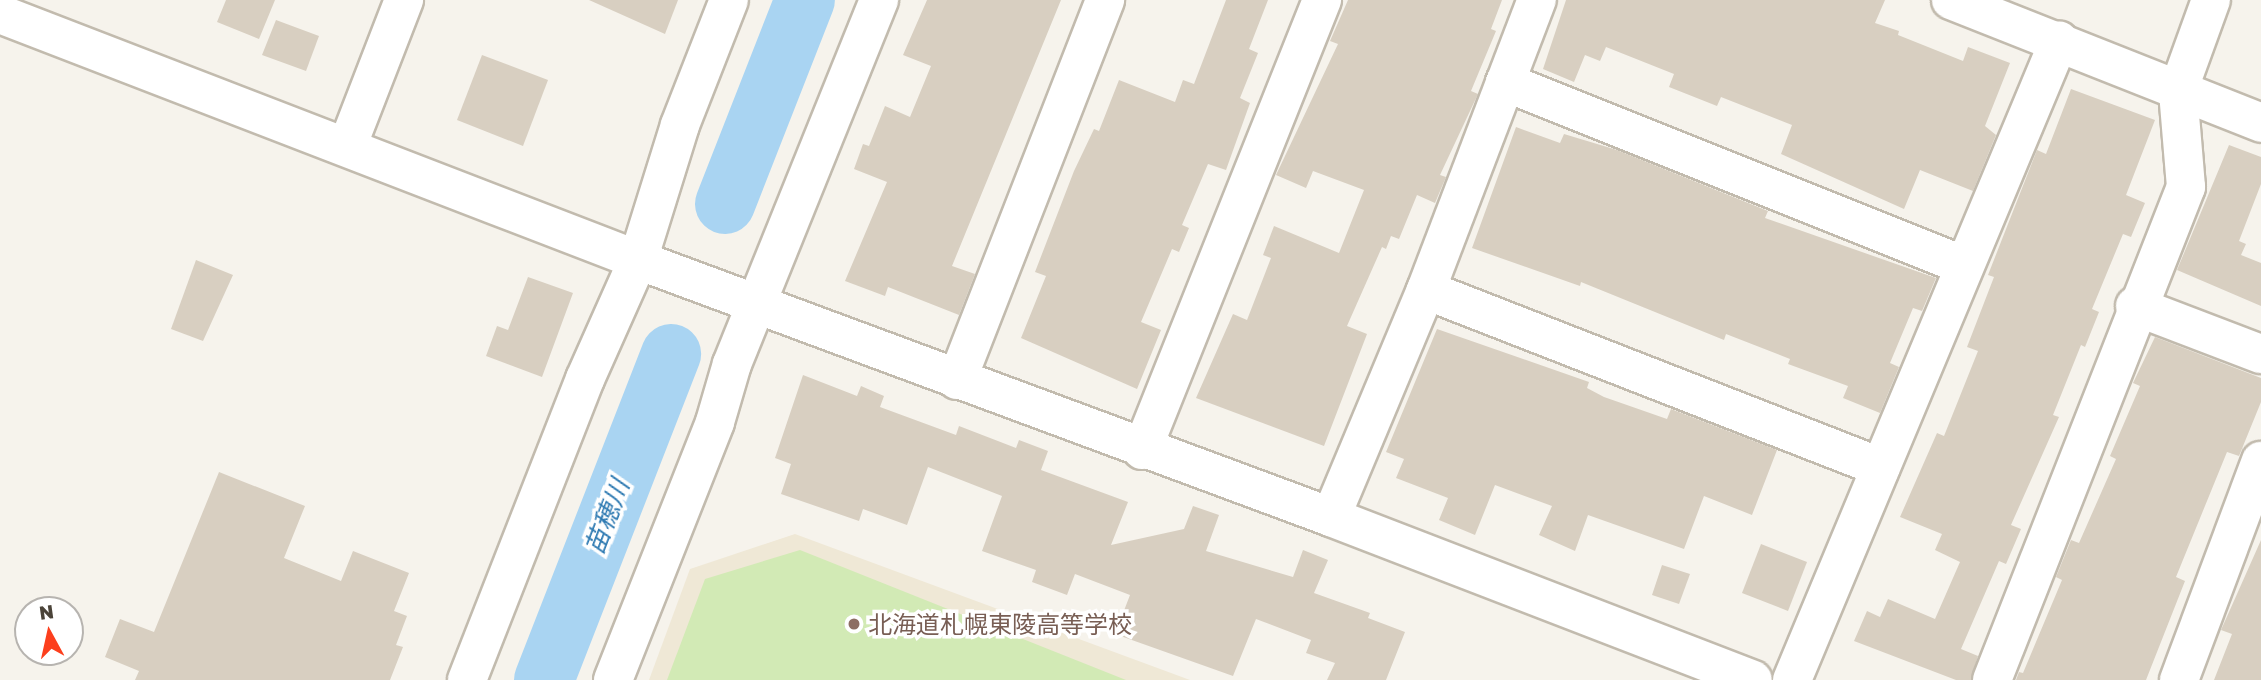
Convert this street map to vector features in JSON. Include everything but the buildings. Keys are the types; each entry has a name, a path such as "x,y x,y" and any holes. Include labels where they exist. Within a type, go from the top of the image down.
{"street":[{"path":"347,147 404,0"},
{"path":"467,680 585,379 638,260 660,199 680,125 729,0"},
{"path":"613,680 715,422 755,304 879,0"},
{"path":"957,380 1105,0"},
{"path":"1142,450 1322,0"},
{"path":"1331,517 1426,290 1536,0"},
{"path":"1992,680 2135,306 2186,187 2178,91 2211,0"},
{"path":"1958,1 2261,123"},
{"path":"0,14 638,260 1142,450 1331,517 1733,676"},
{"path":"1792,680 2059,41"},
{"path":"1505,82 1965,266"},
{"path":"1426,290 1881,467"},
{"path":"2135,306 2261,354"},
{"path":"2179,680 2261,461"}],"shaded area":[{"name":"北海道札幌東陵高等学校","path":"795,534 1190,680 649,680 690,569"}],"green space":[{"name":"北海道札幌東陵高等学校","path":"800,550 1126,680 667,680 705,579"}],"waterway":[{"name":"苗穂川","path":"725,204 805,0"},
{"name":"苗穂川","path":"544,680 671,354"}],"place":[{"name":"北海道札幌東陵高等学校","path":"854,624"}]}
